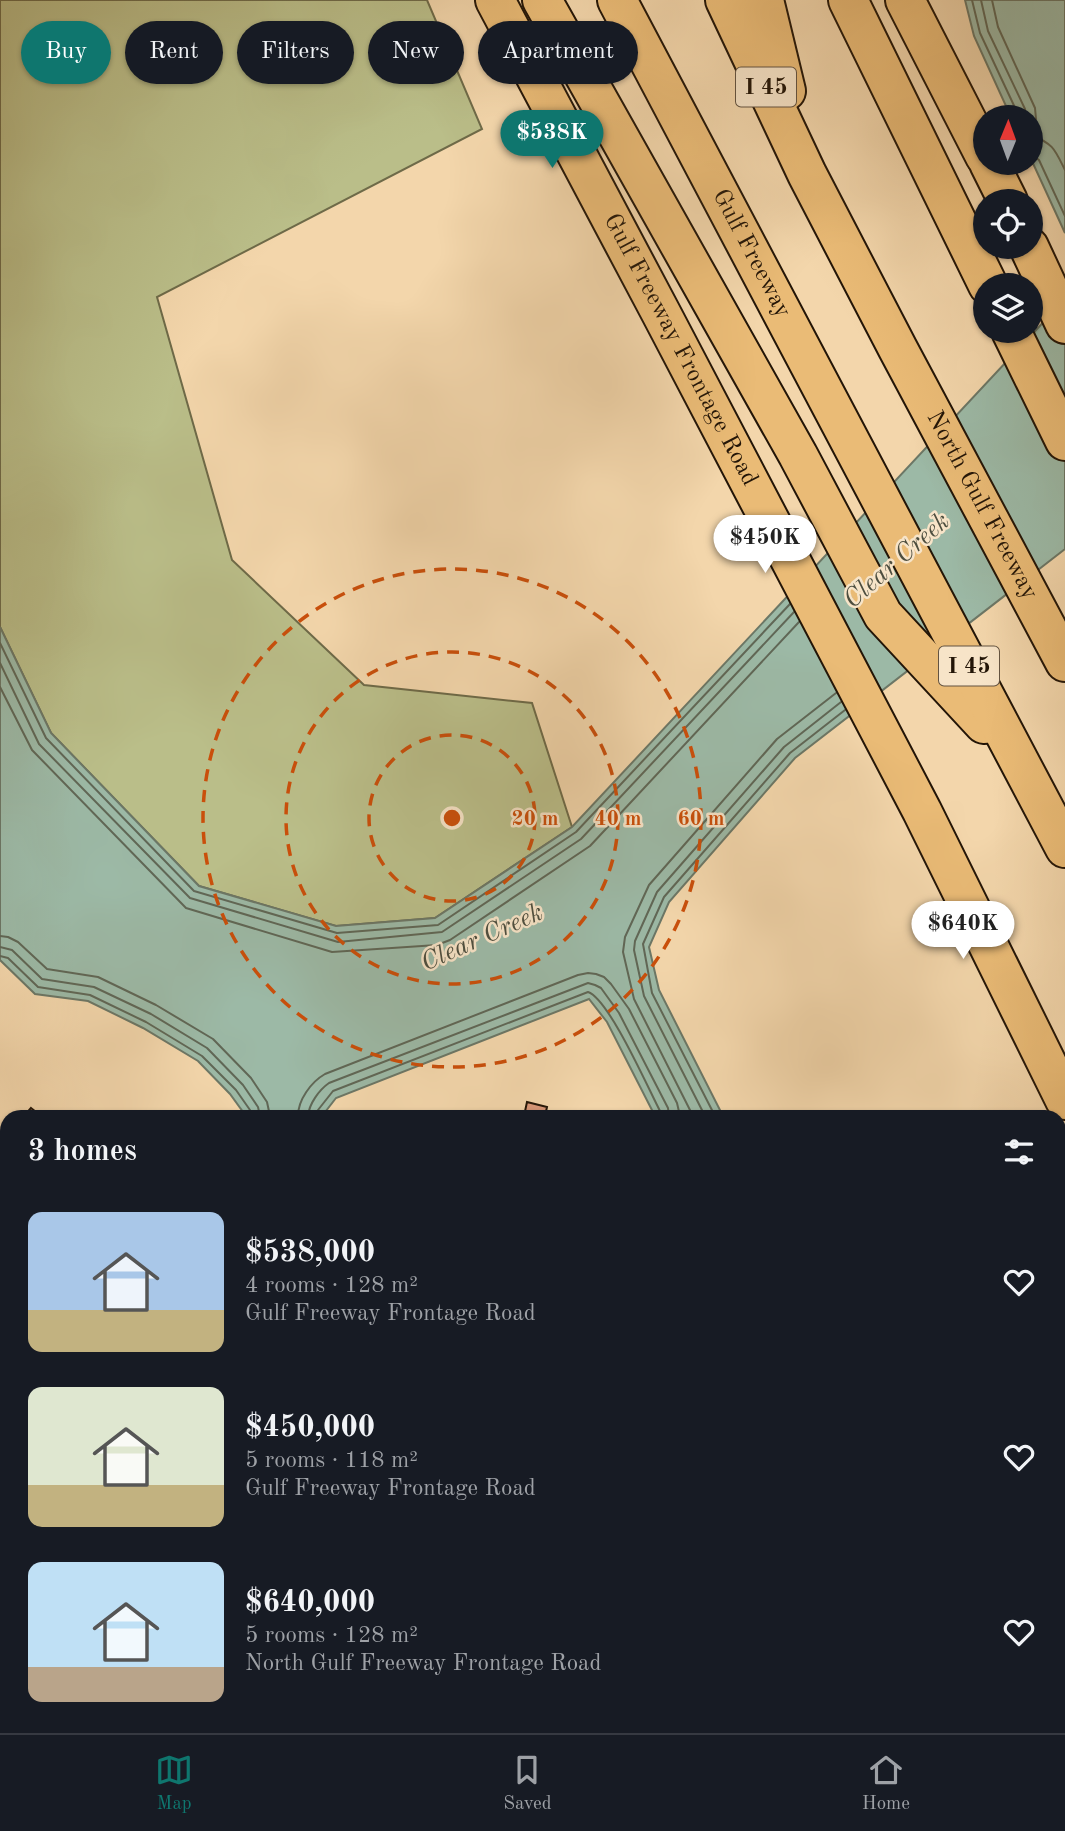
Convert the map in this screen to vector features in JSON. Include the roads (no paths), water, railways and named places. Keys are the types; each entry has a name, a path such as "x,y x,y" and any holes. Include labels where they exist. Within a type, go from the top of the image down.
{"main road":[{"name":"Gulf Freeway Frontage Road","path":"495,0 922,811 1065,1100"},
{"path":"541,0 798,455 883,615 1020,762"},
{"name":"Gulf Freeway","path":"617,0 1020,762"},
{"name":"I 45","path":"726,0 807,174"},
{"path":"764,0 807,174"},
{"path":"848,0 982,273"},
{"path":"905,0 973,133"},
{"name":"North Gulf Freeway","path":"807,174 1065,663"},
{"path":"1035,259 1065,324"},
{"path":"1017,343 1065,441"},
{"name":"I 45","path":"1020,762 1059,836"}],"water":[{"path":"965,0 1065,0 1065,233 1038,175 1043,175 1043,105 1006,105 974,36"},
{"name":"Clear Creek","path":"1065,299 1065,549 795,758 669,902 649,947 659,990 720,1110 652,1110 607,1022 589,999 336,1098 327,1110 242,1110 198,1061 143,1028 88,1001 35,994 0,960 0,627 51,733 199,886 336,926 435,918 572,827 1024,343 1043,343 1043,323"}]}
